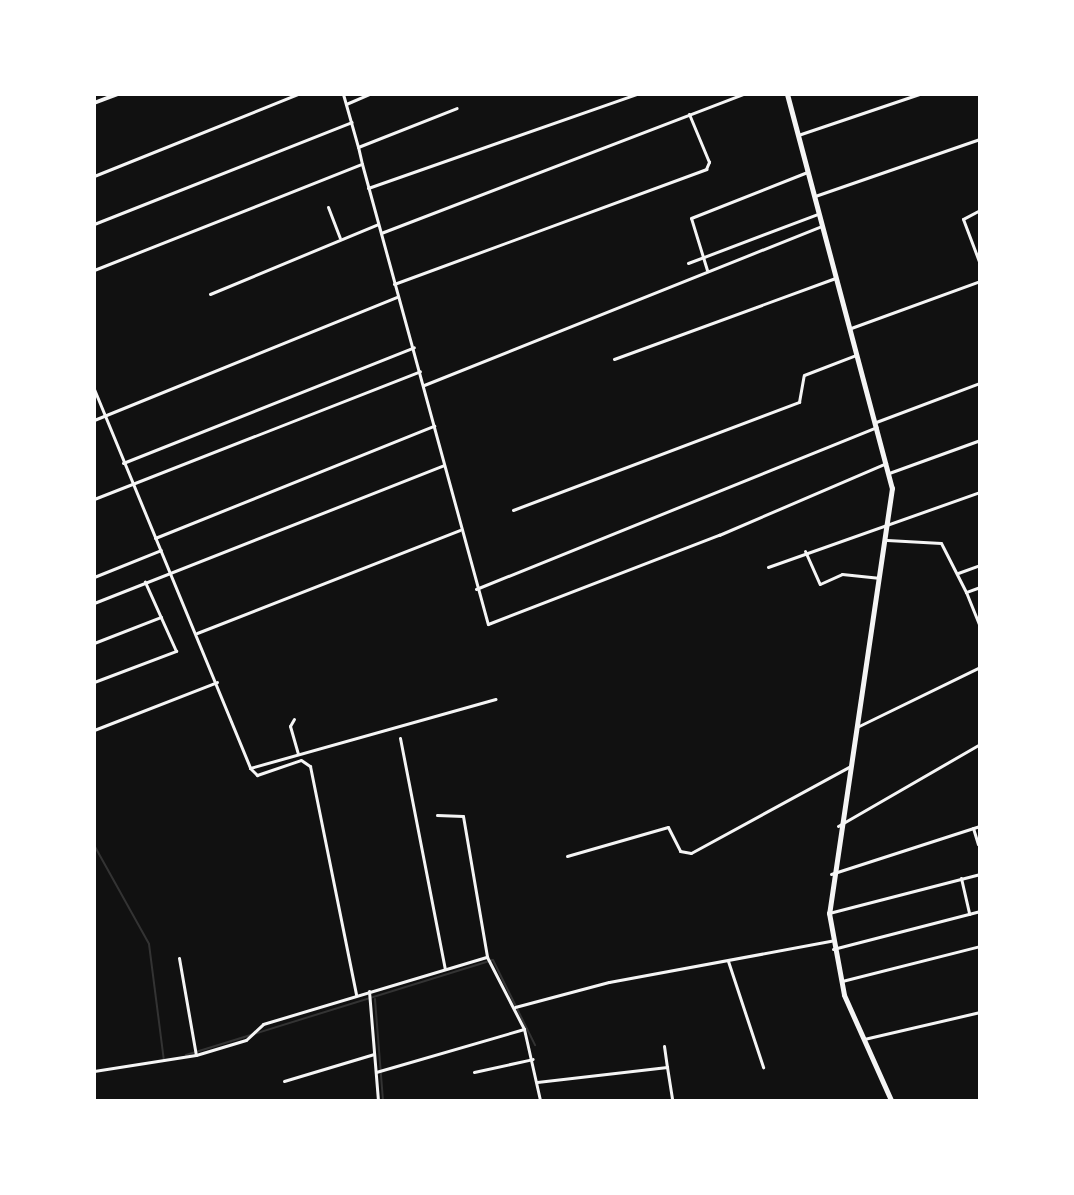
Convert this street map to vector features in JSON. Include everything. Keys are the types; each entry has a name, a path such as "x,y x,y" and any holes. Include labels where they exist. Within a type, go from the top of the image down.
{"highway":[{"path":"787,94 889,473 891,519 859,726 838,826 831,874 829,913 831,941 840,981 863,1040 891,1101"}],"street":[{"path":"94,103 117,94"},
{"path":"94,176 298,94"},
{"path":"343,94 397,297 414,347 476,589 491,624 719,536 887,462"},
{"path":"346,104 369,94"},
{"path":"368,188 637,94"},
{"path":"381,233 744,94"},
{"path":"798,135 919,94"},
{"path":"358,147 457,108"},
{"path":"394,284 706,169 709,162 689,114"},
{"path":"94,224 351,122"},
{"path":"815,196 980,139"},
{"path":"94,270 362,164"},
{"path":"707,270 692,218 808,171"},
{"path":"328,207 340,238"},
{"path":"980,210 963,219 980,264"},
{"path":"688,263 820,213"},
{"path":"210,294 378,224"},
{"path":"423,385 823,225"},
{"path":"614,359 837,277"},
{"path":"851,328 980,281"},
{"path":"94,420 397,297"},
{"path":"123,463 414,347"},
{"path":"513,510 794,405 803,399 804,375 857,354"},
{"path":"94,499 420,371"},
{"path":"476,589 980,383"},
{"path":"94,389 123,463 217,682 250,768 257,775 301,760 310,766 356,995"},
{"path":"155,538 434,426"},
{"path":"889,473 980,440"},
{"path":"94,603 444,465"},
{"path":"768,567 891,519 980,492"},
{"path":"196,633 460,530"},
{"path":"886,540 937,541 958,573 980,627"},
{"path":"94,577 160,550"},
{"path":"805,551 820,585 843,574 880,579"},
{"path":"958,573 980,565"},
{"path":"94,682 176,651 145,582"},
{"path":"966,592 980,586"},
{"path":"94,643 161,617"},
{"path":"859,726 980,667"},
{"path":"94,730 217,682"},
{"path":"250,768 495,699"},
{"path":"294,719 290,726 298,754"},
{"path":"400,738 445,969"},
{"path":"838,826 980,744"},
{"path":"567,856 668,827 680,851 691,853 849,767"},
{"path":"437,815 463,816 487,957 517,1007 533,1059 540,1101"},
{"path":"831,874 980,826"},
{"path":"973,828 978,844"},
{"path":"829,913 980,874"},
{"path":"961,878 969,914"},
{"path":"833,949 980,911"},
{"path":"517,1007 609,982 831,941"},
{"path":"840,981 980,946"},
{"path":"94,1071 196,1055 246,1040 263,1024 487,957"},
{"path":"179,958 196,1055"},
{"path":"728,961 763,1067"},
{"path":"369,991 378,1101"},
{"path":"863,1040 980,1011"},
{"path":"376,1072 524,1029"},
{"path":"664,1046 672,1101"},
{"path":"284,1081 374,1054"},
{"path":"474,1072 533,1059"},
{"path":"537,1082 667,1067"}],"waterway":[{"path":"94,845 149,944 164,1061"},
{"path":"186,1055 493,960 535,1045"},
{"path":"375,999 383,1100"}]}
